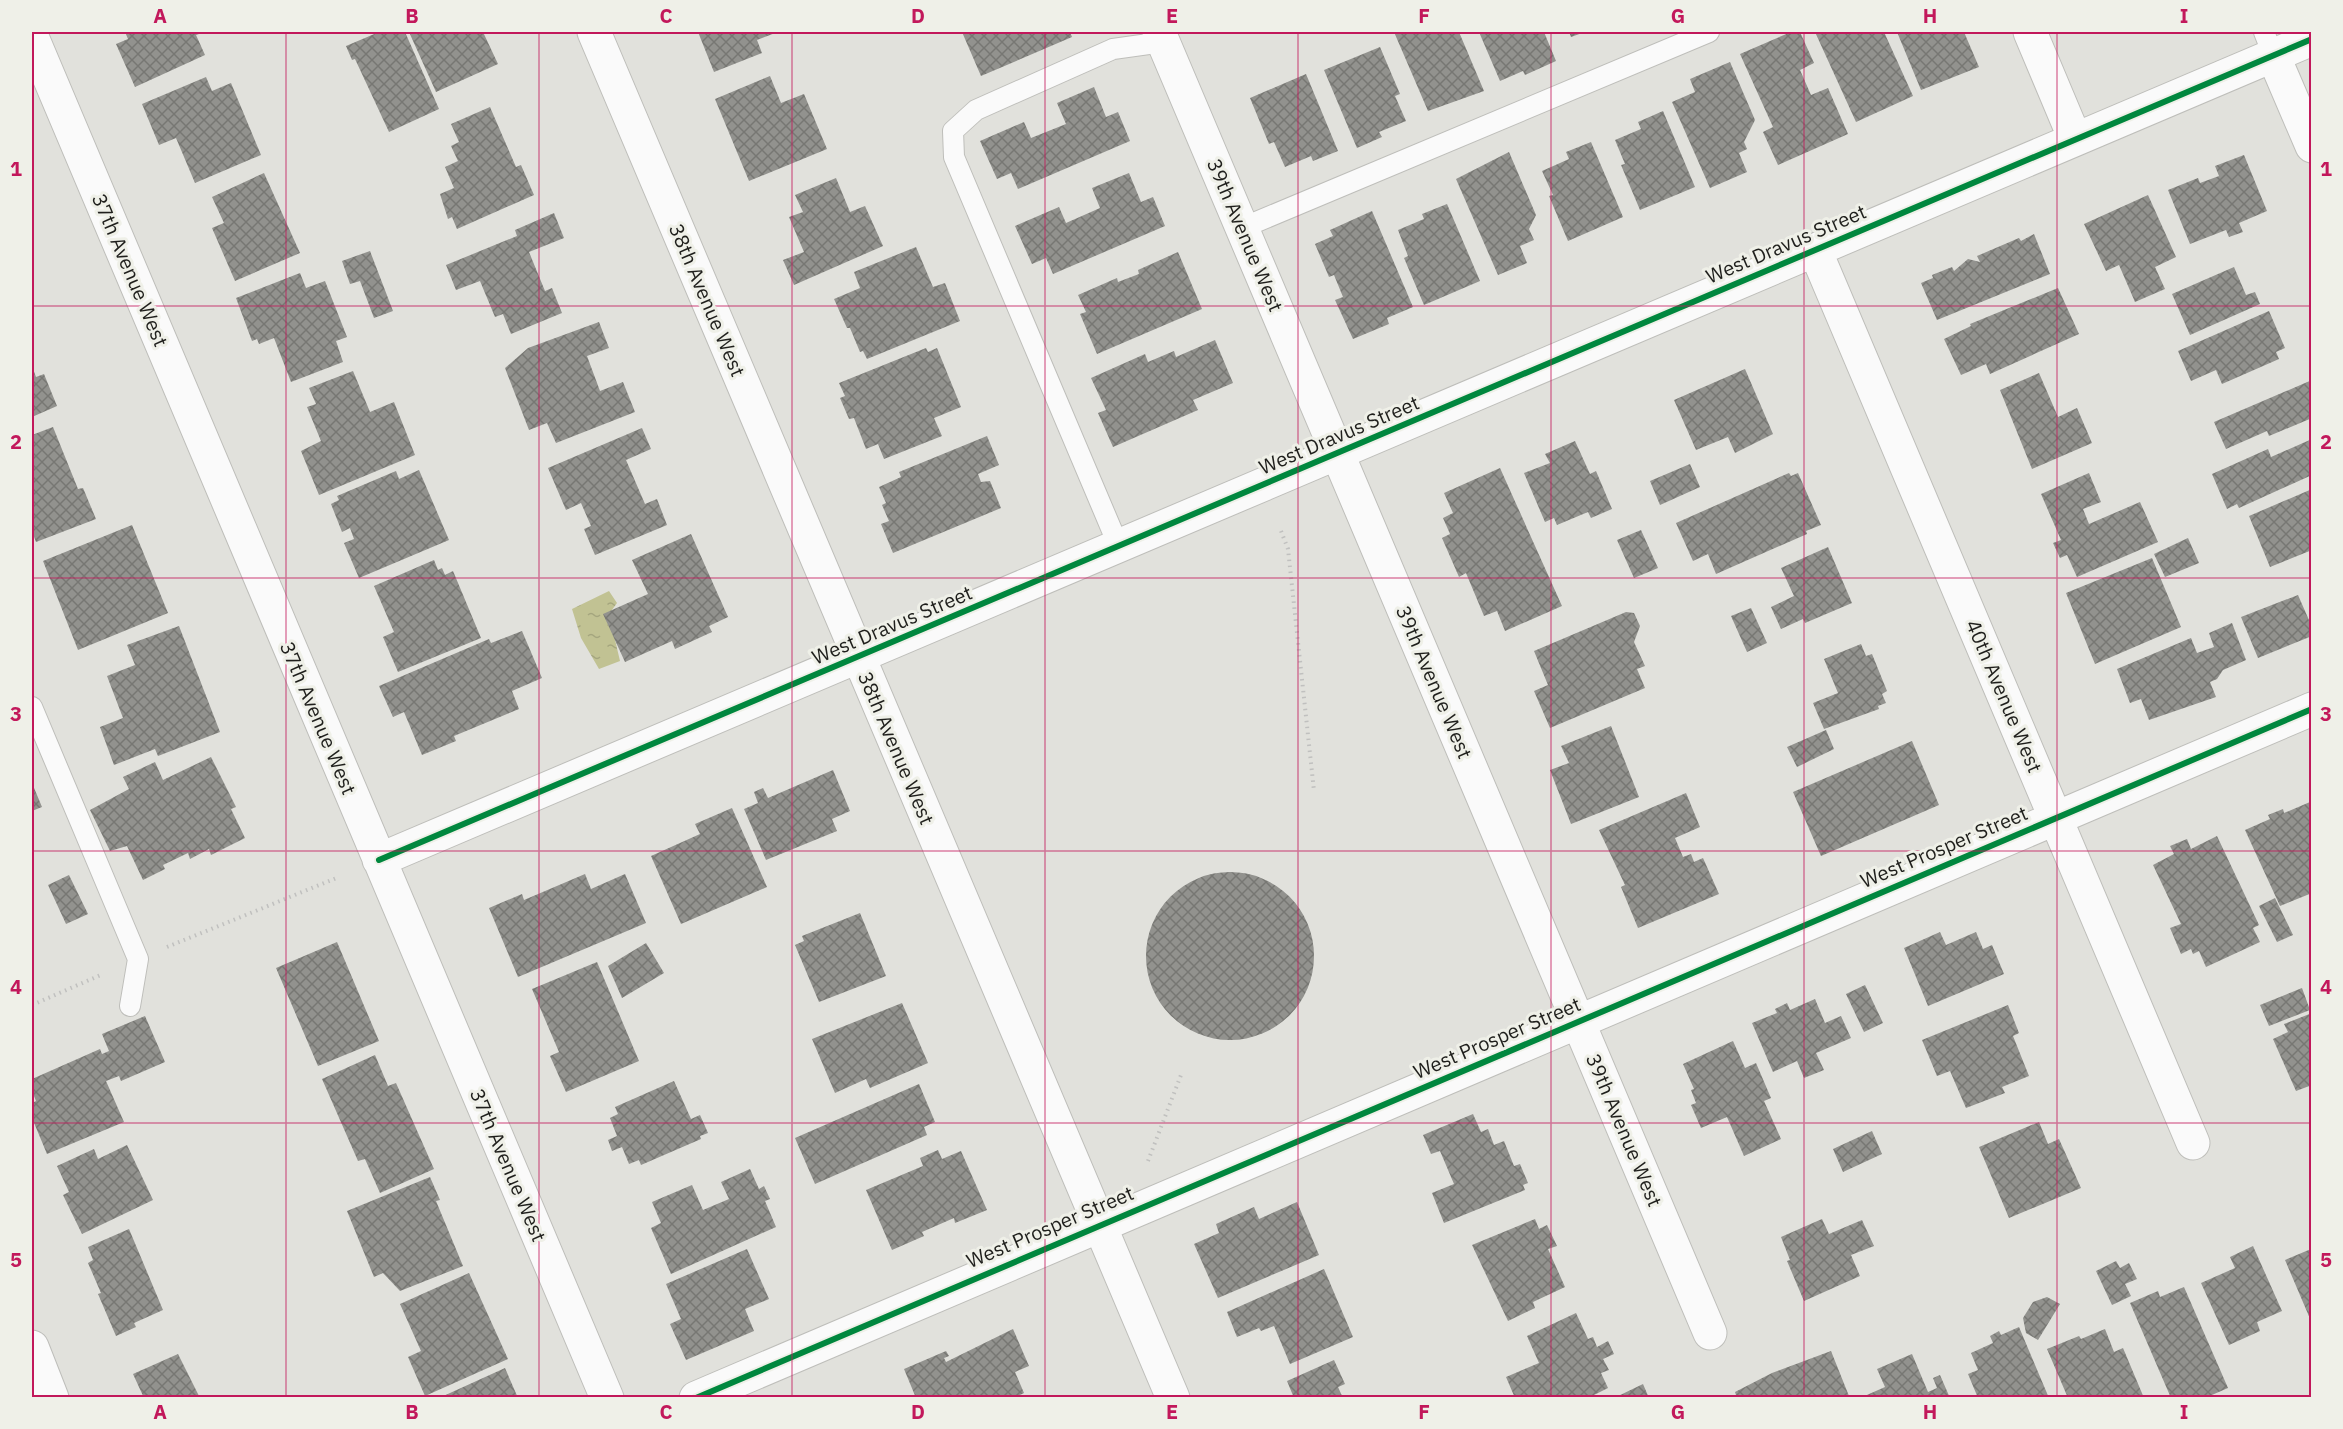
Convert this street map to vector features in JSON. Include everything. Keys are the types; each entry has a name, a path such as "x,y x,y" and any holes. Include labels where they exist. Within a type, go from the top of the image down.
{"street":[{"name":"38th Avenue West","path":"594,32 1173,1398"},
{"path":"2030,32 2074,139"},
{"name":"39th Avenue West","path":"1169,35 1242,228 1710,1333"},
{"name":"37th Avenue West","path":"32,37 607,1398"},
{"name":"West Dravus Street","path":"379,860 1119,548 2074,139 2269,43 2312,39"},
{"path":"2269,43 2312,146"},
{"name":"40th Avenue West","path":"1815,250 2193,1143"},
{"name":"West Prosper Street","path":"696,1398 1099,1224 2312,709"},
{"path":"32,1347 52,1398"}],"lane":[{"path":"1242,228 1709,32"},
{"path":"1119,548 954,158 952,131 975,110 1113,50 1169,35"},
{"path":"32,707 138,959 130,1006"}],"path":[{"path":"1281,531 1288,549 1314,791"},
{"path":"171,945 339,877"},
{"path":"32,1005 72,987"},
{"path":"1146,1167 1181,1075"}],"water":[{"path":"609,591 617,603 609,614 620,661 599,669 581,638 572,609"}],"building":[{"path":"125,32 205,32 196,35 205,55 135,87 116,44 128,39"},
{"path":"379,32 405,32 439,109 389,132 355,59 352,60 346,46"},
{"path":"409,32 483,32 498,64 436,92"},
{"path":"698,32 778,32 757,40 762,53 714,72"},
{"path":"962,32 1070,32 1072,37 981,76"},
{"path":"1394,32 1459,32 1484,91 1428,111"},
{"path":"1479,32 1544,32 1556,61 1525,75 1523,71 1500,81"},
{"path":"1569,32 1585,32 1571,37"},
{"path":"1791,32 1800,32 1814,63 1800,70 1811,95 1828,88 1848,134 1778,165 1763,132 1773,127 1740,54"},
{"path":"1815,32 1884,32 1913,96 1856,122"},
{"path":"1897,32 1964,32 1979,67 1921,90"},
{"path":"1380,47 1400,94 1395,96 1406,121 1379,132 1382,137 1357,148 1324,70"},
{"path":"1730,62 1755,120 1744,142 1747,149 1739,153 1747,172 1710,188 1672,102 1695,92 1690,79"},
{"path":"1306,74 1338,151 1313,161 1311,156 1285,167 1274,142 1269,144 1250,98"},
{"path":"770,76 781,103 804,94 827,149 749,181 715,99"},
{"path":"206,77 212,91 231,83 261,155 195,183 176,138 159,145 142,104"},
{"path":"1094,87 1106,117 1118,112 1130,141 1018,189 1011,173 997,179 980,141 1024,122 1031,138 1066,124 1057,103"},
{"path":"490,107 516,167 521,165 534,195 457,229 452,217 448,219 440,194 454,188 445,167 458,161 451,146 459,142 451,124"},
{"path":"1663,111 1695,187 1640,210 1621,165 1625,164 1615,140 1641,129 1638,122"},
{"path":"1591,142 1623,217 1568,241 1549,196 1553,195 1542,171 1569,159 1566,152"},
{"path":"1509,152 1536,215 1529,229 1534,240 1520,246 1527,263 1498,275 1456,179"},
{"path":"2244,155 2267,211 2239,223 2243,232 2229,237 2226,230 2190,244 2168,190 2198,178 2200,183 2219,176 2215,166"},
{"path":"264,173 300,253 235,281 212,228 224,223 212,197"},
{"path":"1129,173 1141,202 1153,197 1165,226 1053,274 1046,258 1032,264 1015,226 1059,207 1066,223 1100,208 1092,188"},
{"path":"836,178 850,212 865,206 883,246 794,285 783,260 804,252 789,217 803,212 795,195"},
{"path":"2148,195 2176,257 2155,267 2165,289 2135,302 2119,265 2106,271 2084,224"},
{"path":"1447,204 1480,281 1424,305 1404,258 1408,256 1398,230 1424,219 1422,214"},
{"path":"1372,211 1413,307 1387,318 1389,324 1353,339 1335,300 1343,297 1334,275 1329,277 1315,244 1333,236 1330,230"},
{"path":"554,213 564,238 529,252 545,291 552,288 562,313 511,334 503,314 495,317 480,281 456,290 446,265 517,236 515,230"},
{"path":"2034,234 2050,274 1937,320 1921,283 1933,278 1932,275 1952,267 1954,271 1968,259 1980,262 1977,256 2019,238 2021,241"},
{"path":"916,247 933,287 945,283 960,321 867,359 863,351 860,352 834,299 860,288 854,272"},
{"path":"370,251 393,311 374,318 360,281 350,284 342,261"},
{"path":"1178,252 1202,309 1097,354 1080,314 1086,312 1078,295 1117,278 1118,282 1139,274 1138,270"},
{"path":"2234,267 2246,295 2255,292 2260,304 2190,335 2172,294"},
{"path":"300,273 306,288 325,281 347,337 336,341 343,362 291,382 274,338 259,344 257,339 252,341 236,298"},
{"path":"2058,288 2079,334 1990,374 1986,364 1961,375 1944,339 1971,326 1970,324"},
{"path":"2269,311 2285,348 2276,352 2279,359 2222,384 2216,370 2191,381 2178,351"},
{"path":"599,322 609,348 587,356 600,391 623,382 635,412 556,443 547,423 529,430 505,368 528,348"},
{"path":"1215,340 1233,383 1193,400 1198,410 1113,447 1098,413 1106,410 1091,378 1145,354 1148,362 1174,351 1176,357"},
{"path":"926,348 928,352 937,348 961,407 934,418 942,436 884,459 878,444 866,449 854,418 849,419 840,398 845,396 839,383"},
{"path":"32,366 36,377 44,374 57,406 32,417"},
{"path":"1745,369 1773,434 1735,453 1728,437 1696,450 1674,400"},
{"path":"353,371 370,412 394,402 415,455 319,495 301,451 321,441 307,407 316,404 309,388"},
{"path":"2039,373 2058,417 2077,408 2092,443 2032,469 2000,390"},
{"path":"2312,380 2312,418 2269,436 2267,431 2226,449 2214,422"},
{"path":"53,427 78,489 83,488 96,519 36,542 32,531 32,435"},
{"path":"642,428 651,449 626,460 645,504 657,499 667,525 595,555 584,529 591,526 581,503 566,510 548,468"},
{"path":"987,436 999,465 978,474 981,482 990,481 1001,508 893,553 881,524 889,521 882,505 886,503 879,487 901,477 899,472"},
{"path":"2312,439 2312,475 2239,508 2237,504 2227,509 2212,474 2268,449 2271,457"},
{"path":"1575,441 1590,474 1596,471 1612,509 1591,518 1588,512 1557,525 1554,518 1545,522 1524,473 1550,463 1545,454"},
{"path":"1690,464 1700,487 1660,505 1650,481"},
{"path":"1500,468 1562,606 1505,631 1497,611 1484,616 1466,573 1459,577 1442,538 1450,534 1443,518 1453,513 1444,493"},
{"path":"419,470 449,540 359,578 344,543 354,539 350,528 342,532 331,504 339,500 337,496 396,471 399,479"},
{"path":"1789,473 1791,476 1798,473 1821,525 1806,531 1807,534 1716,574 1708,554 1693,561 1676,523"},
{"path":"2089,473 2101,502 2083,509 2089,524 2140,502 2158,542 2077,577 2067,555 2060,558 2053,543 2061,540 2041,494"},
{"path":"2312,489 2312,550 2270,567 2249,516"},
{"path":"132,525 168,613 78,650 43,561"},
{"path":"1641,530 1658,568 1634,578 1617,540"},
{"path":"691,534 728,617 709,626 712,632 675,649 672,641 625,662 603,614 648,594 632,560"},
{"path":"2188,538 2199,563 2165,577 2154,554"},
{"path":"1828,547 1852,603 1805,623 1803,619 1781,629 1771,607 1794,596 1781,568"},
{"path":"2152,558 2181,627 2095,664 2066,593"},
{"path":"434,560 438,570 442,568 445,575 453,571 481,638 398,672 383,637 394,632 374,586"},
{"path":"2298,595 2312,627 2312,636 2258,658 2241,617"},
{"path":"1751,608 1767,643 1747,652 1731,616"},
{"path":"1626,612 1634,613 1640,626 1634,642 1645,666 1637,669 1645,688 1550,728 1534,691 1548,685 1534,651"},
{"path":"2232,623 2246,660 2223,670 2217,679 2210,682 2216,697 2149,720 2141,699 2130,703 2117,669 2191,638 2197,653 2214,647 2209,633"},
{"path":"179,626 220,732 158,756 155,749 114,765 100,727 123,718 107,676 135,665 127,645"},
{"path":"522,631 542,678 512,691 519,709 454,736 456,741 422,755 404,712 393,717 379,686 489,639 491,643"},
{"path":"1861,644 1866,656 1872,654 1887,691 1882,694 1886,703 1878,706 1879,709 1824,729 1813,703 1838,693 1824,659"},
{"path":"1611,726 1639,797 1571,824 1550,770 1569,763 1561,746"},
{"path":"1826,730 1834,749 1797,767 1787,747"},
{"path":"1912,741 1939,805 1821,856 1793,792"},
{"path":"211,757 236,807 231,809 245,838 211,855 209,849 190,859 188,853 163,865 165,869 143,880 127,846 110,851 90,810 129,789 123,777 155,762 163,780"},
{"path":"833,770 850,811 832,819 837,831 766,860 744,809 758,803 754,792 763,788 768,798"},
{"path":"32,783 42,807 32,811"},
{"path":"1686,793 1700,827 1675,838 1683,857 1691,854 1694,862 1703,858 1719,894 1638,928 1621,887 1625,885 1599,830"},
{"path":"2310,802 2312,893 2280,906 2245,830 2270,819 2268,815 2283,809 2284,813"},
{"path":"732,808 767,887 681,924 651,856 700,834 695,824"},
{"path":"2217,836 2259,925 2253,928 2260,942 2206,967 2199,951 2193,954 2191,949 2181,954 2170,928 2181,924 2153,865 2174,854 2170,846 2187,839 2191,849"},
{"path":"1230,872 1246,873 1262,878 1290,896 1308,924 1313,940 1313,972 1308,988 1290,1016 1262,1034 1246,1039 1230,1040 1214,1039 1198,1034 1170,1016 1152,988 1147,972 1146,956 1147,940 1152,924 1170,896 1198,878 1214,873"},
{"path":"585,874 591,889 625,874 646,923 518,977 489,908 522,894 524,900"},
{"path":"69,875 88,914 66,924 48,885"},
{"path":"2275,898 2293,935 2277,942 2259,906"},
{"path":"860,913 886,976 819,1002 795,945 804,941 802,936"},
{"path":"1940,932 1946,945 1976,932 1983,949 1992,945 2004,974 1928,1006 1904,948"},
{"path":"337,942 379,1041 318,1066 276,968"},
{"path":"646,943 664,973 622,998 608,966"},
{"path":"597,962 639,1061 566,1092 550,1056 559,1052 532,989"},
{"path":"1865,985 1883,1023 1864,1032 1846,994"},
{"path":"2302,988 2310,1010 2269,1026 2260,1005"},
{"path":"1815,999 1825,1023 1841,1016 1851,1038 1816,1053 1824,1070 1804,1078 1797,1061 1773,1072 1752,1023 1777,1013 1775,1009 1787,1003 1790,1010"},
{"path":"902,1003 928,1063 870,1088 866,1079 835,1093 812,1039"},
{"path":"2008,1005 2019,1033 2013,1036 2029,1076 2002,1087 2005,1093 1966,1108 1950,1071 1937,1076 1922,1040"},
{"path":"2312,1013 2312,1085 2296,1091 2273,1039 2288,1032 2284,1024"},
{"path":"145,1016 165,1062 121,1081 119,1076 106,1081 124,1122 47,1154 32,1118 32,1103 36,1101 32,1091 32,1079 100,1049 102,1054 109,1051 102,1034"},
{"path":"1733,1041 1745,1068 1756,1063 1771,1098 1764,1101 1781,1139 1744,1156 1727,1117 1701,1128 1691,1105 1696,1103 1691,1090 1694,1089 1683,1064"},
{"path":"375,1055 388,1086 396,1083 434,1169 380,1193 365,1159 358,1161 322,1079"},
{"path":"674,1081 691,1119 700,1115 708,1133 700,1136 701,1139 641,1165 639,1160 629,1164 622,1147 612,1151 608,1140 617,1136 610,1118 618,1114 615,1107"},
{"path":"919,1084 935,1122 924,1127 927,1135 815,1184 795,1138"},
{"path":"1473,1114 1481,1132 1488,1129 1494,1145 1504,1141 1514,1166 1520,1164 1528,1183 1523,1185 1525,1190 1444,1223 1432,1193 1454,1184 1440,1151 1431,1154 1423,1135"},
{"path":"2039,1122 2048,1144 2059,1139 2081,1188 2009,1218 1979,1147"},
{"path":"1872,1131 1882,1154 1843,1172 1833,1149"},
{"path":"127,1145 153,1200 82,1234 63,1195 69,1192 57,1166 94,1149 98,1159"},
{"path":"938,1150 942,1159 961,1151 987,1210 955,1223 954,1218 922,1232 924,1236 892,1250 866,1190 923,1166 920,1158"},
{"path":"750,1169 759,1189 764,1186 770,1199 765,1201 776,1227 671,1274 651,1228 661,1223 652,1202 692,1185 703,1210 729,1199 721,1182"},
{"path":"430,1177 440,1200 436,1201 463,1266 400,1291 383,1273 374,1277 347,1211"},
{"path":"1297,1202 1319,1255 1218,1298 1194,1244 1219,1233 1216,1224 1254,1207 1259,1219"},
{"path":"1535,1219 1539,1229 1547,1225 1557,1246 1548,1249 1565,1287 1533,1302 1535,1308 1508,1321 1472,1245"},
{"path":"1822,1219 1829,1234 1862,1220 1874,1246 1851,1255 1860,1276 1804,1301 1787,1261 1790,1260 1781,1237"},
{"path":"129,1229 163,1310 134,1323 136,1327 116,1336 88,1263 93,1260 88,1247"},
{"path":"2253,1246 2282,1311 2257,1322 2260,1331 2229,1345 2201,1283 2235,1268 2230,1257"},
{"path":"747,1249 769,1299 745,1309 754,1331 686,1360 670,1324 681,1319 666,1284"},
{"path":"2311,1249 2311,1321 2285,1260"},
{"path":"2116,1261 2120,1268 2129,1263 2137,1279 2125,1284 2131,1296 2112,1305 2096,1271"},
{"path":"1324,1269 1353,1337 1290,1364 1274,1326 1261,1331 1259,1328 1237,1337 1227,1312"},
{"path":"469,1273 508,1359 425,1396 408,1357 421,1351 400,1304"},
{"path":"2184,1287 2228,1388 2205,1398 2171,1398 2130,1303 2158,1291 2160,1297"},
{"path":"2047,1297 2060,1304 2038,1340 2026,1333 2023,1318 2033,1302"},
{"path":"1576,1313 1588,1339 1593,1337 1597,1347 1608,1341 1614,1354 1603,1359 1609,1370 1601,1373 1608,1388 1588,1398 1515,1398 1506,1377 1539,1363 1527,1336"},
{"path":"2019,1327 2049,1398 1978,1398 1968,1374 1978,1370 1971,1353 1993,1343 1990,1336 1999,1331 2001,1335"},
{"path":"1013,1329 1029,1366 1015,1372 1024,1393 1014,1398 916,1398 904,1369 946,1351 949,1356 944,1358 946,1362"},
{"path":"2105,1329 2114,1352 2123,1348 2144,1398 2068,1398 2047,1349 2079,1336 2081,1339"},
{"path":"1831,1351 1849,1396 1737,1398 1735,1392 1772,1373"},
{"path":"178,1354 200,1398 144,1398 133,1374"},
{"path":"1912,1354 1928,1392 1937,1388 1933,1378 1940,1375 1950,1398 1860,1398 1885,1387 1877,1369"},
{"path":"1334,1360 1345,1384 1338,1387 1343,1398 1294,1398 1287,1381"},
{"path":"505,1368 518,1398 439,1398"},
{"path":"1643,1384 1649,1398 1614,1398"}],"cycle path":[{"path":"379,860 2312,39"},
{"path":"696,1398 2312,709"}]}
